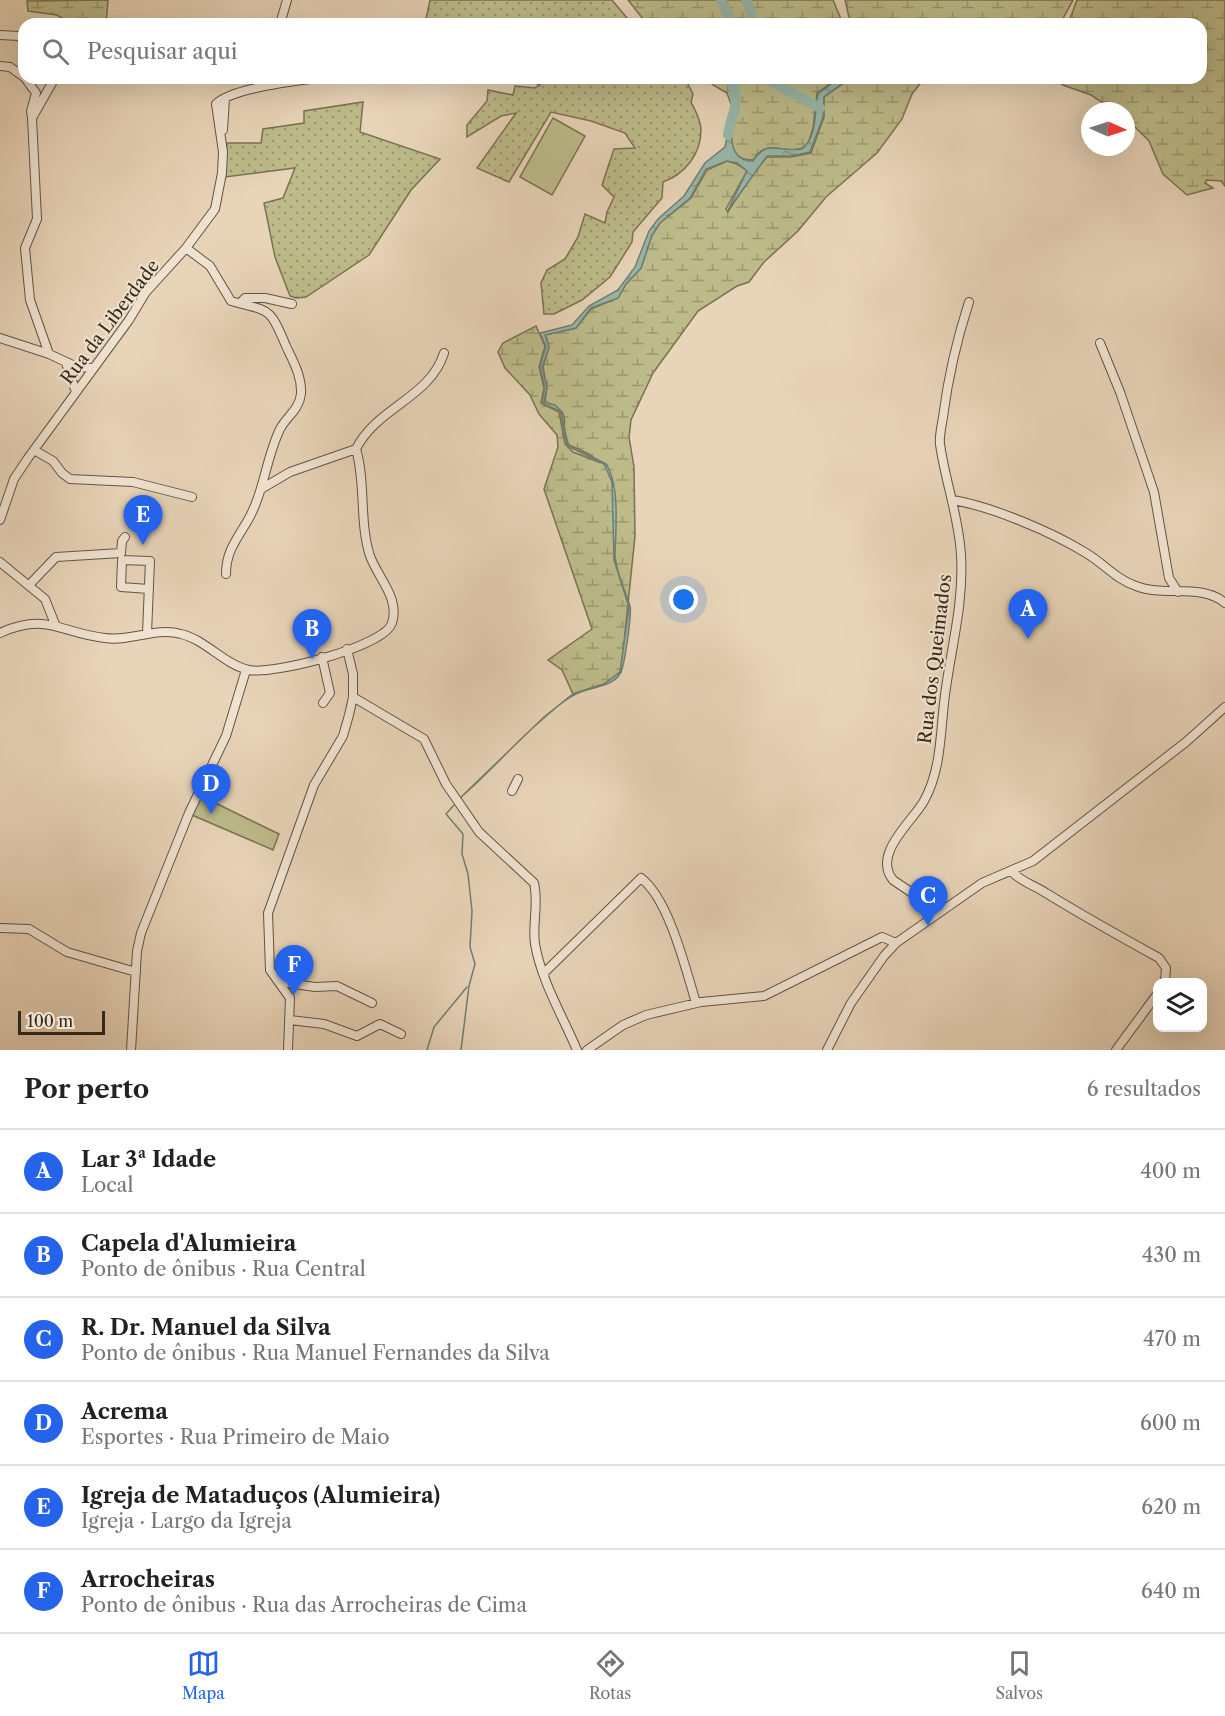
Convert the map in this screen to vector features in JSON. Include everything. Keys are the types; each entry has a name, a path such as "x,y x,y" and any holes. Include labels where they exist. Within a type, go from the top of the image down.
{"street":[{"path":"282,18 287,0"},
{"path":"0,35 18,38"},
{"path":"0,66 10,67 18,73"},
{"path":"29,84 36,93 30,111 37,219 25,248 30,300 50,354"},
{"path":"32,118 51,84"},
{"name":"Rua da Liberdade","path":"0,520 14,479 146,292 186,248 215,208 222,173 221,137 216,105 225,98 260,84"},
{"path":"186,248 210,266 231,301 268,310 275,319 299,374 301,393 298,406 282,426 249,519 231,545 226,561 226,574"},
{"path":"240,303 245,298 265,298 292,304"},
{"name":"Rua dos Queimados","path":"940,912 893,880 888,874 887,865 893,845 924,802 937,769 947,677 959,613 961,556 953,500 940,439 954,356 969,302"},
{"path":"0,338 50,354 66,363 93,368"},
{"path":"1100,343 1120,392 1154,492 1169,578 1178,592"},
{"path":"261,489 290,472 356,448 372,425 385,412 428,384 440,368 444,353"},
{"path":"66,363 76,392"},
{"path":"0,633 19,624 55,624 105,639 123,639 147,633 182,634 246,670 260,671 322,657 385,632 392,625 393,605 369,554 356,448"},
{"path":"34,450 53,461 70,479 134,482 192,497"},
{"path":"953,500 971,503 1057,537 1086,553 1130,584 1163,591 1200,593 1214,596 1225,603"},
{"path":"126,537 122,542 121,587 149,589"},
{"path":"30,584 56,557 122,557 150,561 147,633"},
{"path":"0,562 30,584 45,599 55,624"},
{"path":"1163,591 1169,578"},
{"path":"288,1050 290,998 281,982 270,970 268,913 314,785 343,736 353,697 353,674 347,649"},
{"path":"322,657 330,693 323,703"},
{"path":"131,1050 137,951 141,933 189,813 232,721 246,670"},
{"path":"353,697 424,739 446,784 479,832 534,884 536,945 544,973 577,1050"},
{"path":"827,1050 851,1003 896,943 982,883 1033,861 1186,742 1225,707"},
{"path":"512,791 518,779"},
{"path":"1011,871 1020,880 1159,958 1166,968 1165,978"},
{"path":"544,973 641,878 649,884 675,935 696,1003"},
{"path":"0,928 29,929 67,952 136,972"},
{"path":"587,1050 623,1025 646,1015 696,1003 764,996 882,937 896,943"},
{"path":"281,982 315,987 337,986 372,1003"},
{"path":"1116,1050 1153,1000"},
{"path":"290,1020 324,1024 357,1036 380,1024 401,1034"}],"green space":[{"path":"108,0 106,18 62,18 57,15 28,11 27,1"},
{"path":"430,0 612,0 627,18 426,18"},
{"path":"628,0 833,0 840,18 642,18"},
{"path":"845,0 1073,0 1063,18 849,17"},
{"path":"1077,0 1225,0 1225,186 1221,181 1207,180 1205,183 1213,188 1187,195 1163,174 1149,141 1135,127 1135,102 1102,102 1091,95 1062,84 1207,84 1207,18 1070,18"},
{"path":"538,84 688,84 693,94 691,102 701,126 695,155 678,174 663,182 662,198 633,232 632,242 610,277 582,300 554,314 544,314 541,283 547,270 565,259 578,237 585,214 605,223 614,197 602,185 614,149 635,148 625,133 591,121 551,112 509,182 477,168 516,113 501,116 467,137 467,125 487,101 488,90 513,95 515,86 535,88 540,85"},
{"path":"830,84 817,93 813,128 808,144 793,150 766,148 753,160 743,159 733,148 731,104 727,93 713,85"},
{"path":"842,84 920,84 912,94 902,119 877,153 826,197 798,231 764,262 749,282 737,286 698,311 653,373 631,420 629,437 634,467 635,536 621,672 604,684 573,694 562,670 548,660 592,629 544,489 558,447 557,435 539,414 530,395 505,368 498,352 503,343 536,326 545,346 539,367 544,388 541,403 559,412 565,444 573,452 601,463 589,454 569,445 564,430 564,415 545,402 547,388 543,367 549,347 545,335 576,328 591,309 618,298 626,284 641,268 652,235 660,223 691,198 707,170 727,161 747,171 726,209 728,212 752,175 767,157 791,157 811,153 824,117 824,97"},
{"path":"363,102 360,132 440,159 411,190 369,255 306,297 290,296 275,257 264,203 283,198 295,168 225,177 227,143 261,143 263,129 304,123 304,111"},
{"path":"553,118 585,136 552,195 520,177"},
{"path":"201,796 279,834 273,850 192,815"}],"water":[{"path":"831,84 842,84 824,97 823,117 810,152 791,156 767,156 728,210 747,171 737,163 727,161 706,169 690,198 660,223 652,235 641,268 626,284 618,298 591,308 576,328 545,335 549,347 542,367 547,388 544,402 555,405 561,411 568,446 605,463 613,482 616,506 615,560 618,571 614,560 612,482 604,464 567,446 560,411 542,403 545,388 540,367 546,346 540,333 572,325 589,306 618,290 635,267 649,231 658,219 684,196 705,163 725,147 730,123 736,153 745,160 753,161 758,154 769,148 802,149 813,131 818,94"},
{"path":"619,576 630,610 625,656 622,669 619,675 609,683 583,691 604,684 620,672 629,607"},
{"path":"510,750 480,780 460,798"}],"waterway":[{"path":"721,0 730,18"},
{"path":"746,0 753,18"},
{"path":"728,135 736,102 733,84"},
{"path":"775,84 820,108"},
{"path":"454,805 446,814 463,834 462,854 468,874 472,911 470,947 475,964 469,986 461,1050"},
{"path":"427,1050 434,1027 467,987"}],"place":[{"name":"Igreja de Mataduços (Alumieira)","path":"143,545"},
{"name":"Lar 3ª Idade","path":"1028,639"},
{"name":"Capela d'Alumieira","path":"312,659"},
{"name":"Acrema","path":"211,814"},
{"name":"R. Dr. Manuel da Silva","path":"928,926"},
{"name":"Arrocheiras","path":"294,995"}]}
